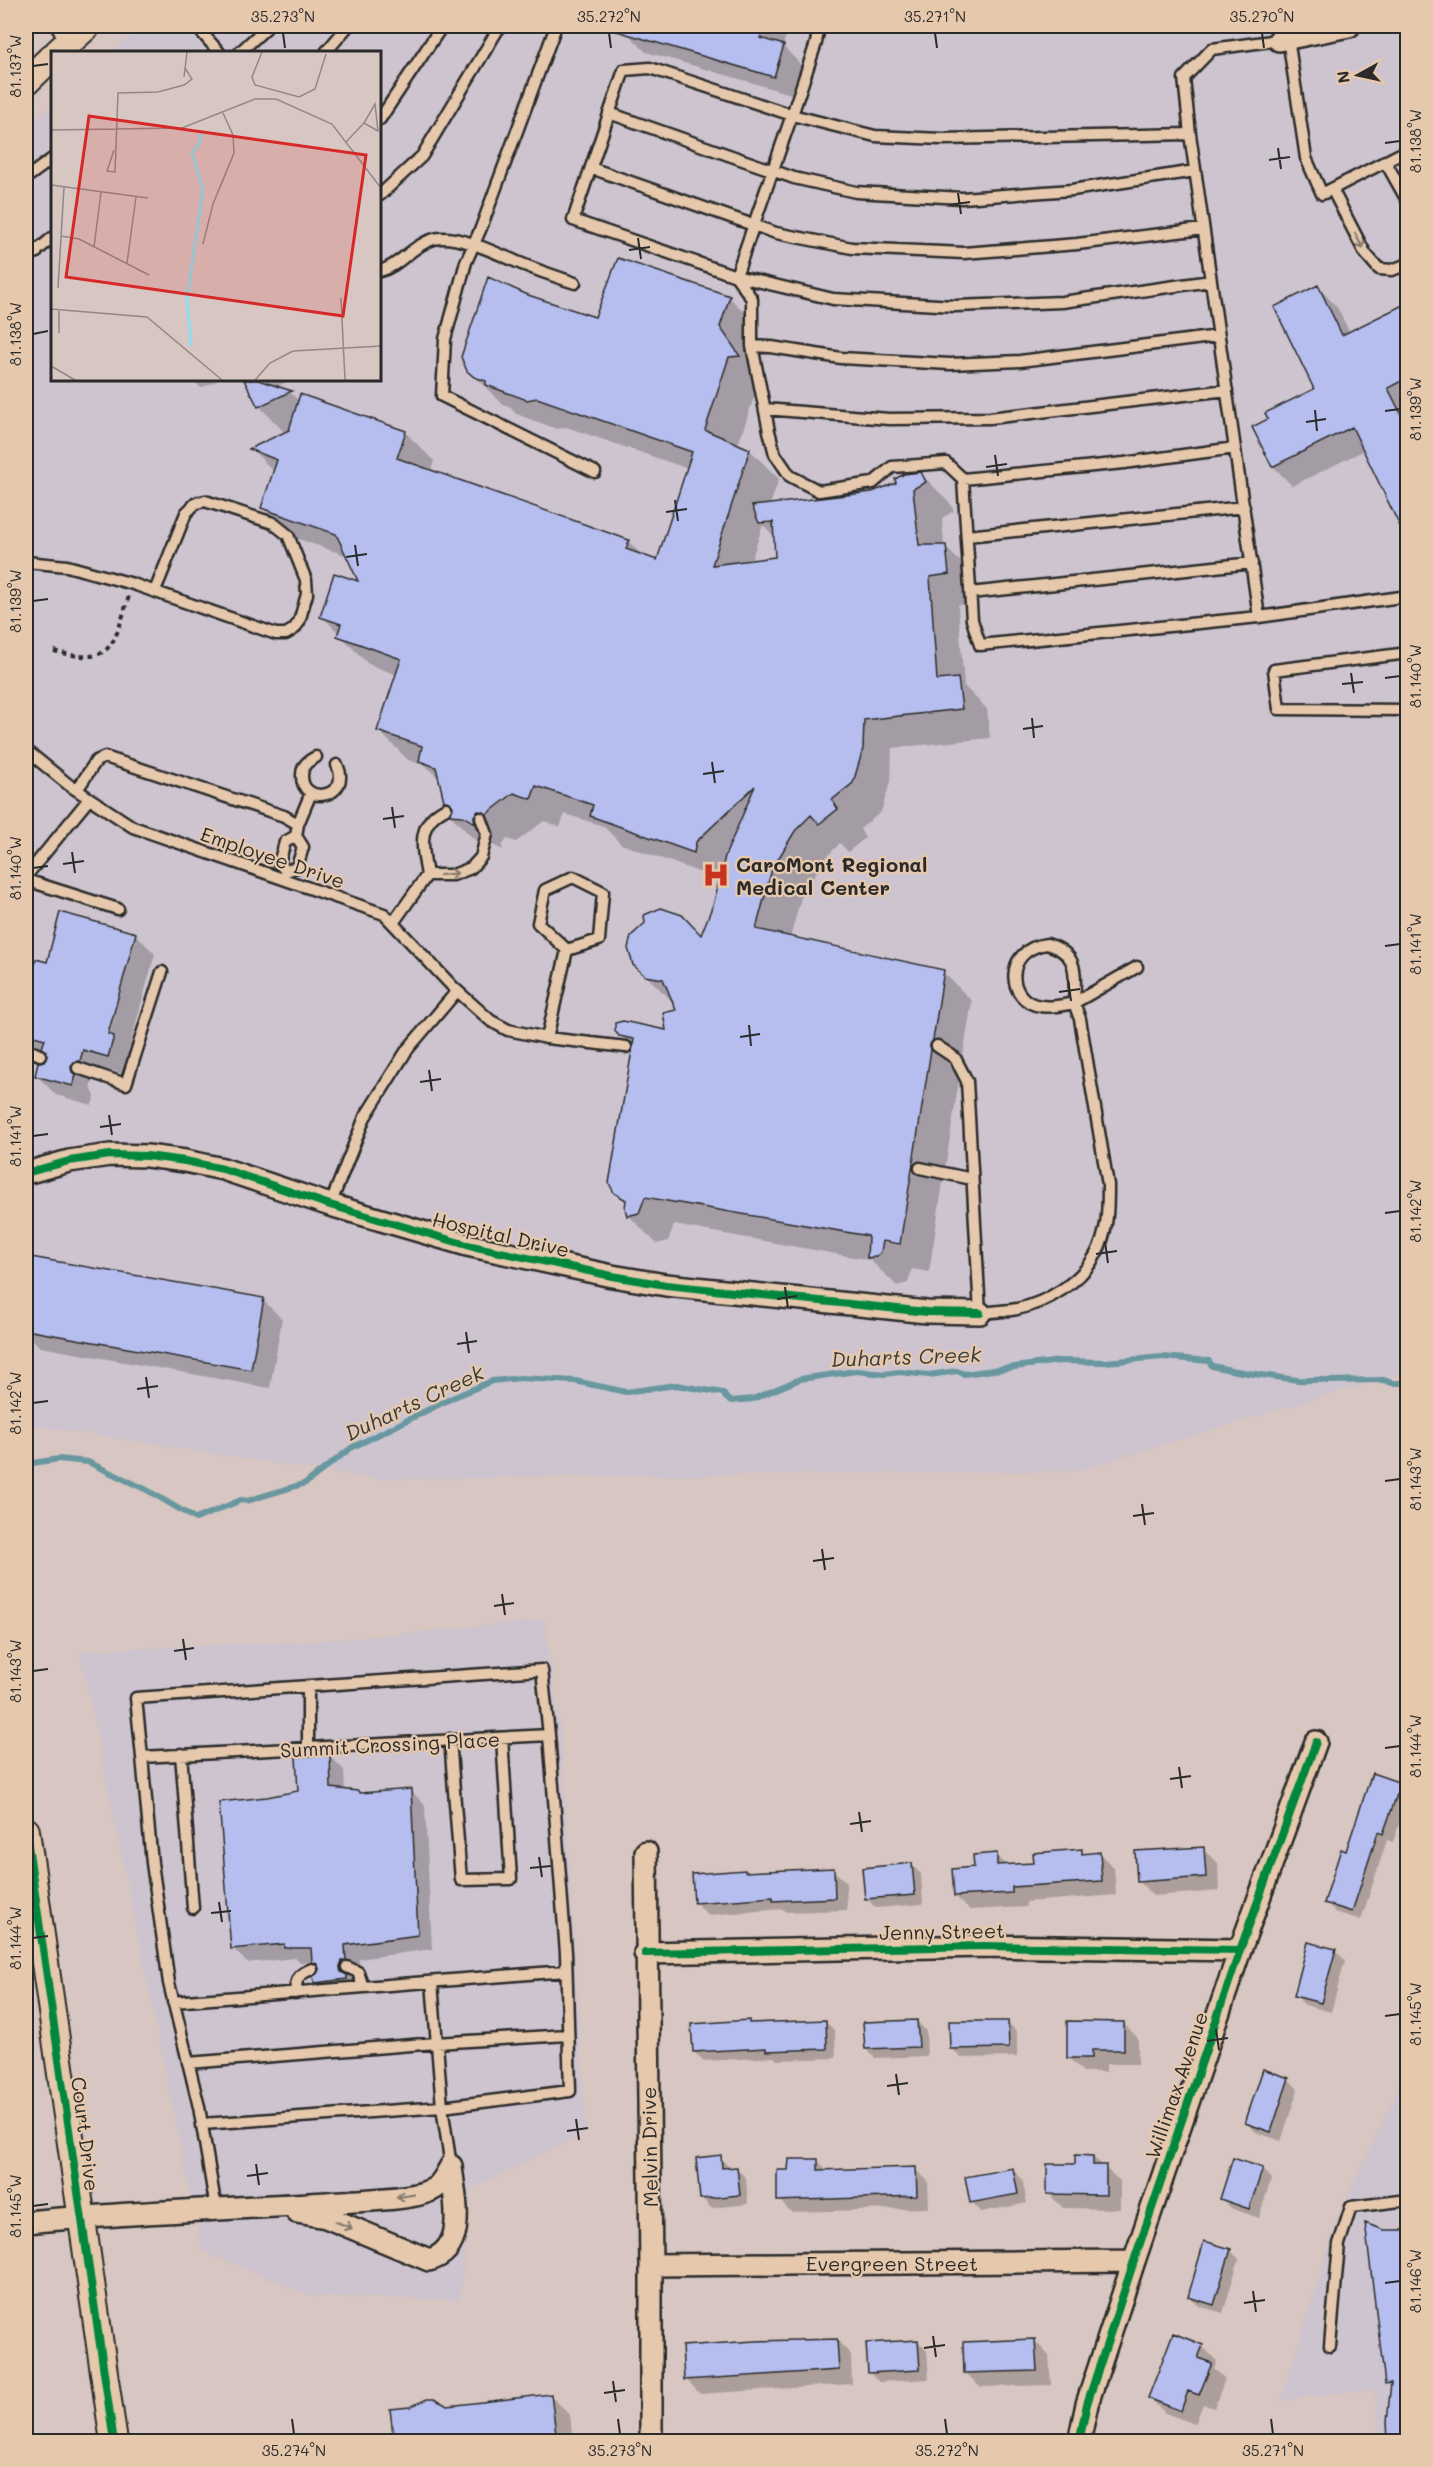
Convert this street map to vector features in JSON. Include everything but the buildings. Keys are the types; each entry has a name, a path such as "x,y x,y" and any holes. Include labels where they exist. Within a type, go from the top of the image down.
{"street":[{"path":"58,45 87,26"},
{"path":"1283,39 1349,26"},
{"path":"26,82 51,53"},
{"name":"Hospital Drive","path":"26,1173 69,1161 110,1155 147,1155 224,1168 330,1205 467,1245 656,1283 927,1312 980,1313"},
{"name":"Willimax Avenue","path":"1079,2442 1087,2404 1134,2261 1240,1950 1316,1742"},
{"name":"Court Drive","path":"26,1831 114,2442"},
{"name":"Melvin Drive","path":"646,1852 645,1953 651,2265 651,2442"},
{"name":"Jenny Street","path":"645,1953 985,1946 1240,1950"},
{"path":"26,2222 80,2216 134,2215 407,2197 436,2188 451,2166"},
{"path":"267,2207 326,2217 429,2260 441,2257 455,2238 451,2166"},
{"name":"Evergreen Street","path":"651,2265 1134,2261"}],"lane":[{"path":"196,26 218,51"},
{"path":"241,51 266,28 264,26"},
{"path":"327,51 348,26"},
{"path":"381,118 442,26"},
{"path":"381,194 422,156 500,26"},
{"path":"556,26 466,262 445,339 442,396 595,472"},
{"path":"736,276 816,44 819,26"},
{"path":"1259,617 1203,230 1184,78 1212,49 1283,39 1305,158 1322,194 1407,150"},
{"path":"1190,134 941,139 875,136 792,115 650,68 624,70 573,220 736,276 833,299 955,306 1062,302 1211,281"},
{"path":"609,113 794,178 856,192 962,198 1072,190 1195,171"},
{"path":"26,178 51,160"},
{"path":"1385,161 1407,202"},
{"path":"591,168 776,232 852,248 964,254 1203,230"},
{"path":"1332,189 1365,253 1379,269 1392,270 1407,264"},
{"path":"381,271 388,269 417,245 437,238 474,243 574,283"},
{"path":"26,260 51,239"},
{"path":"26,241 37,252"},
{"path":"736,276 752,299 752,346 765,409 775,454 790,476 819,491 873,483 892,467 946,463 963,479 972,620 980,645 1259,617 1407,596"},
{"path":"752,346 841,358 950,364 1020,362 1219,336"},
{"path":"765,409 889,419 990,418 1227,390"},
{"path":"963,479 1124,463 1235,448"},
{"path":"26,562 67,566 133,584 276,634 286,634 294,629 299,622 307,594 306,580 288,535 273,523 205,501 196,503 186,513 155,591"},
{"path":"967,536 1244,507"},
{"path":"970,593 1252,563"},
{"path":"1407,653 1274,670 1278,709 1407,710"},
{"name":"Employee Drive","path":"26,750 77,790 133,827 285,875 384,914 457,991 491,1021 508,1030 547,1038 627,1047"},
{"path":"77,790 96,761 105,757 284,816 297,830 303,848 297,867 285,875 279,863 285,842 297,830 311,793"},
{"path":"316,757 309,760 302,771 303,783 311,793 324,795 335,789 340,777 337,765"},
{"path":"89,798 26,878 118,909"},
{"path":"393,923 427,875 423,835 427,823 436,813 446,808"},
{"path":"427,875 453,875 471,868 481,857 487,834 481,818"},
{"path":"573,877 603,892 600,931 599,940 567,950 538,923 545,890 573,877"},
{"path":"937,1046 955,1058 967,1081 980,1313 1018,1309 1038,1302 1061,1290 1081,1274 1096,1255 1104,1234 1108,1210 1108,1185 1080,1019 1074,1003 1075,976 1071,958 1060,948 1047,944 1035,945 1024,952 1016,963 1014,976 1020,995 1029,1003 1040,1006 1074,1003 1137,967"},
{"path":"547,1038 567,950"},
{"path":"78,1068 126,1084 162,972"},
{"path":"330,1205 365,1117 407,1050 457,991"},
{"path":"26,1049 40,1055"},
{"path":"920,1168 972,1179"},
{"path":"202,2124 442,2107 570,2091 567,1971 542,1670 136,1698 152,1863 173,2002 202,2124 216,2209"},
{"path":"308,1686 308,1748"},
{"name":"Summit Crossing Place","path":"142,1757 549,1735"},
{"path":"450,1739 461,1880 471,1880 511,1879 502,1738"},
{"path":"181,1754 193,1908"},
{"path":"347,1967 358,1972 363,1988"},
{"path":"295,1993 296,1979 301,1973 312,1969"},
{"path":"173,2002 567,1971"},
{"path":"432,1982 442,2107 451,2166"},
{"path":"188,2063 568,2035"},
{"path":"1407,2095 1407,2102"},
{"path":"1330,2346 1339,2244 1351,2207 1407,2200"}],"path":[{"path":"54,651 79,658 94,657 108,651 133,584"}],"shaded area":[{"name":"CaroMont Regional Medical Center","path":"142,26 1407,26 1407,1371 1076,1471 377,1479 26,1424 26,130 51,106 51,381 381,381 381,51 113,51"},
{"path":"544,1620 561,1734 586,2132 471,2189 460,2300 311,2296 202,2251 80,1651 348,1639"},
{"path":"1407,2066 1407,2441 1381,2441 1374,2389 1281,2400 1341,2209 1394,2099"}],"waterway":[{"name":"Duharts Creek","path":"26,1464 59,1459 88,1462 147,1490 196,1519 241,1500 247,1501 306,1483 351,1448 452,1398 492,1381 521,1378 575,1381 626,1392 676,1385 723,1393 731,1401 753,1399 800,1379 856,1371 929,1375 957,1371 964,1374 1059,1361 1105,1362 1163,1357 1209,1361 1212,1366 1298,1380 1384,1380 1392,1383 1408,1383"}],"cycle path":[{"path":"26,1173 69,1161 110,1155 147,1156 185,1161 223,1169 330,1205 467,1245 612,1276 666,1285 927,1312 980,1313"},
{"path":"1079,2442 1087,2404 1134,2261 1240,1950 1316,1742"},
{"path":"26,1831 114,2442"},
{"path":"645,1953 985,1946 1240,1950"}],"place":[{"name":"CaroMont Regional Medical Center","path":"716,875"}]}
